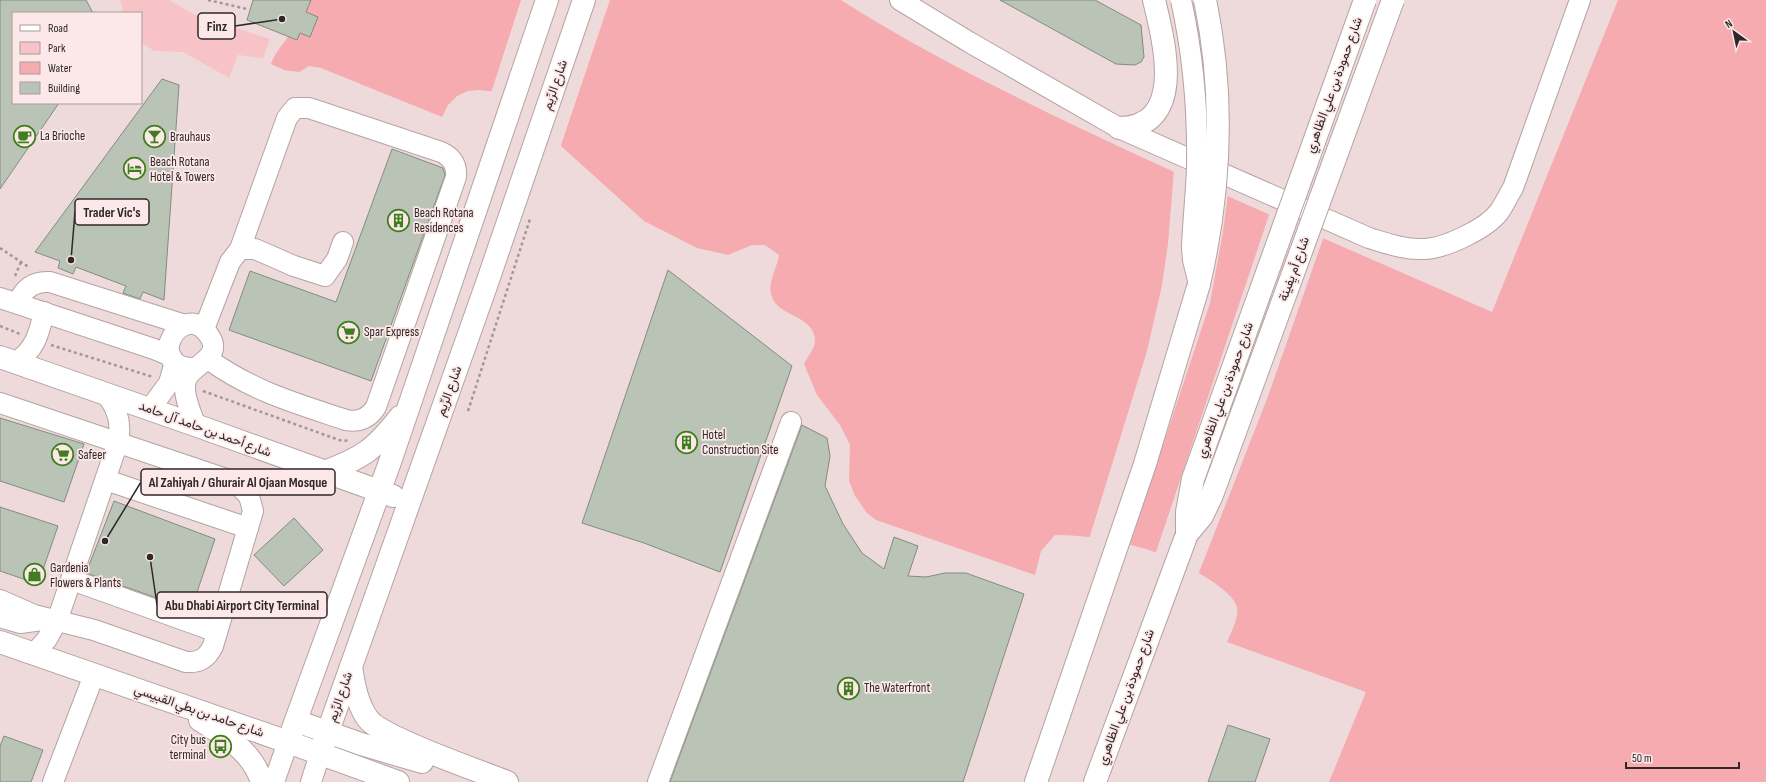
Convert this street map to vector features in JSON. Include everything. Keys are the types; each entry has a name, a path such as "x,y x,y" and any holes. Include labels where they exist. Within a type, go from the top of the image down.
{"main road":[{"path":"288,742 380,492 547,0"},
{"name":"شارع الرِّيم","path":"320,754 486,286 584,0"},
{"path":"1119,128 1136,126 1151,118 1157,111 1165,95 1165,62 1154,0"},
{"path":"1037,776 1145,464 1199,284 1213,212 1219,140 1217,78 1205,0"},
{"name":"شارع حمودة بن علي الظاهري","path":"1095,782 1187,534 1186,512 1193,479 1365,0"},
{"name":"شارع أم يِفينة","path":"1187,534 1202,516 1212,495 1393,0"},
{"name":"شارع أحمد بن حامد آل حامد","path":"8,360 150,409 409,502"},
{"path":"324,472 355,460 369,451 383,438 411,403"},
{"name":"شارع حامد بن بطي القبيسي","path":"0,642 288,742 398,782"},
{"path":"351,666 355,691 361,704 369,720 382,730 388,734 507,782"},
{"path":"170,701 238,745 253,762 262,782"},
{"path":"296,721 361,744 493,782"}],"street":[{"path":"900,0 976,46 1119,128 1369,238 1399,247 1423,249 1447,244 1474,232 1498,213 1513,188 1580,0"},
{"path":"1181,0 1188,39 1195,104 1197,166 1192,247 1193,260 1199,284"},
{"name":"شارع حمودة بن علي الظاهري","path":"1308,212 1385,0"},
{"path":"195,425 185,388 188,376 201,364 212,347 209,334 204,329 192,324 185,325 174,332 170,337 169,350 173,359 180,366 201,364 278,398 351,421 363,420 368,416 376,407 456,177 455,167 450,158 441,152 309,108 296,108 287,118 240,249 230,262 204,329"},
{"path":"240,249 255,249 294,266 325,276 338,259 343,242"},
{"path":"9,301 30,286 43,282 50,282 185,325"},
{"path":"9,301 44,312 173,359"},
{"path":"8,360 28,353 37,340 44,312"},
{"path":"150,409 169,383 173,359"},
{"path":"34,654 47,639 51,620 72,580 118,442 120,421 113,403 107,395"},
{"path":"0,403 228,479 241,486 250,496 253,511 210,652 206,657 193,662 186,662 94,630 51,620 9,603 9,594 0,588"},
{"path":"658,782 791,422"},
{"path":"106,480 248,528"},
{"path":"72,580 217,632"},
{"path":"0,617 20,623 51,620"},
{"path":"53,782 94,675"},
{"path":"274,782 288,742"},
{"name":"شارع الرِّيم","path":"310,782 320,754"}],"path":[{"path":"208,0 247,9"},
{"path":"0,248 50,282"},
{"path":"468,411 507,291"}],"green space":[{"path":"120,0 169,0 193,14 270,39 263,58 238,55 229,78 183,52 154,51 142,43 142,12 124,12"}],"water":[{"path":"286,0 841,0 930,53 1134,154 1492,312 1618,0 1766,0 1766,782 1329,782 1366,692 1227,642 1237,616 1237,607 1233,599 1224,590 1199,573 1158,553 1102,539 1055,535 1041,551 1035,575 876,520 867,513 855,496 849,481 850,445 840,425 817,395 804,364 815,342 814,333 803,321 780,308 774,302 771,294 770,289 779,255 765,245 752,245 728,255 697,248 644,221 561,146 534,114 510,93 478,90 468,91 457,96 448,105 442,117 321,68 309,66 299,72 284,70 271,64 278,50 294,28"}],"pier":[{"path":"521,0 610,0 560,148 532,115 510,95 491,93"},
{"path":"1174,169 1228,193 1223,232 1210,303 1129,548 1089,539 1147,351 1162,285 1168,244"},
{"path":"1270,212 1324,236 1267,399 1198,575 1155,555"}],"building":[{"path":"0,0 86,0 92,12 12,12 12,104 58,104 0,189"},
{"path":"253,0 311,0 306,12 318,17 310,37 300,33 297,40 247,20"},
{"path":"1000,0 1095,0 1141,25 1144,57 1141,62 1135,65 1116,64"},
{"name":"Beach Rotana Hotel & Towers","path":"162,79 179,85 164,300 143,292 140,299 123,293 126,286 76,267 73,274 58,268 60,261 35,252"},
{"name":"Beach Rotana Residences","path":"392,149 443,168 445,175 371,381 229,330 250,271 336,302"},
{"name":"Hotel Construction Site","path":"668,270 792,366 720,572 644,543 582,523"},
{"path":"0,418 84,444 64,502 0,481"},
{"name":"The Waterfront","path":"802,425 827,438 830,456 825,486 843,524 862,553 884,569 894,537 918,546 908,576 926,577 945,573 966,573 1024,594 963,782 670,782"},
{"path":"114,501 215,539 191,610 86,573"},
{"path":"0,507 58,526 38,584 0,571"},
{"path":"294,518 323,550 284,586 254,555"},
{"path":"1228,725 1270,739 1255,782 1208,782"},
{"path":"4,736 43,750 31,782 0,782 0,746"}],"place":[{"name":"Finz","path":"282,19"},
{"name":"La Brioche","path":"25,136"},
{"name":"Brauhaus","path":"155,137"},
{"name":"Beach Rotana Hotel & Towers","path":"135,169"},
{"name":"Beach Rotana Residences","path":"398,220"},
{"name":"Trader Vic's","path":"71,260"},
{"name":"Spar Express","path":"349,332"},
{"name":"Hotel Construction Site","path":"687,442"},
{"name":"Safeer","path":"62,455"},
{"name":"Al Zahiyah / Ghurair Al Ojaan Mosque","path":"105,541"},
{"name":"Abu Dhabi Airport City Terminal","path":"150,557"},
{"name":"Gardenia Flowers & Plants","path":"35,575"},
{"name":"The Waterfront","path":"849,688"},
{"name":"City bus terminal","path":"221,747"}]}
